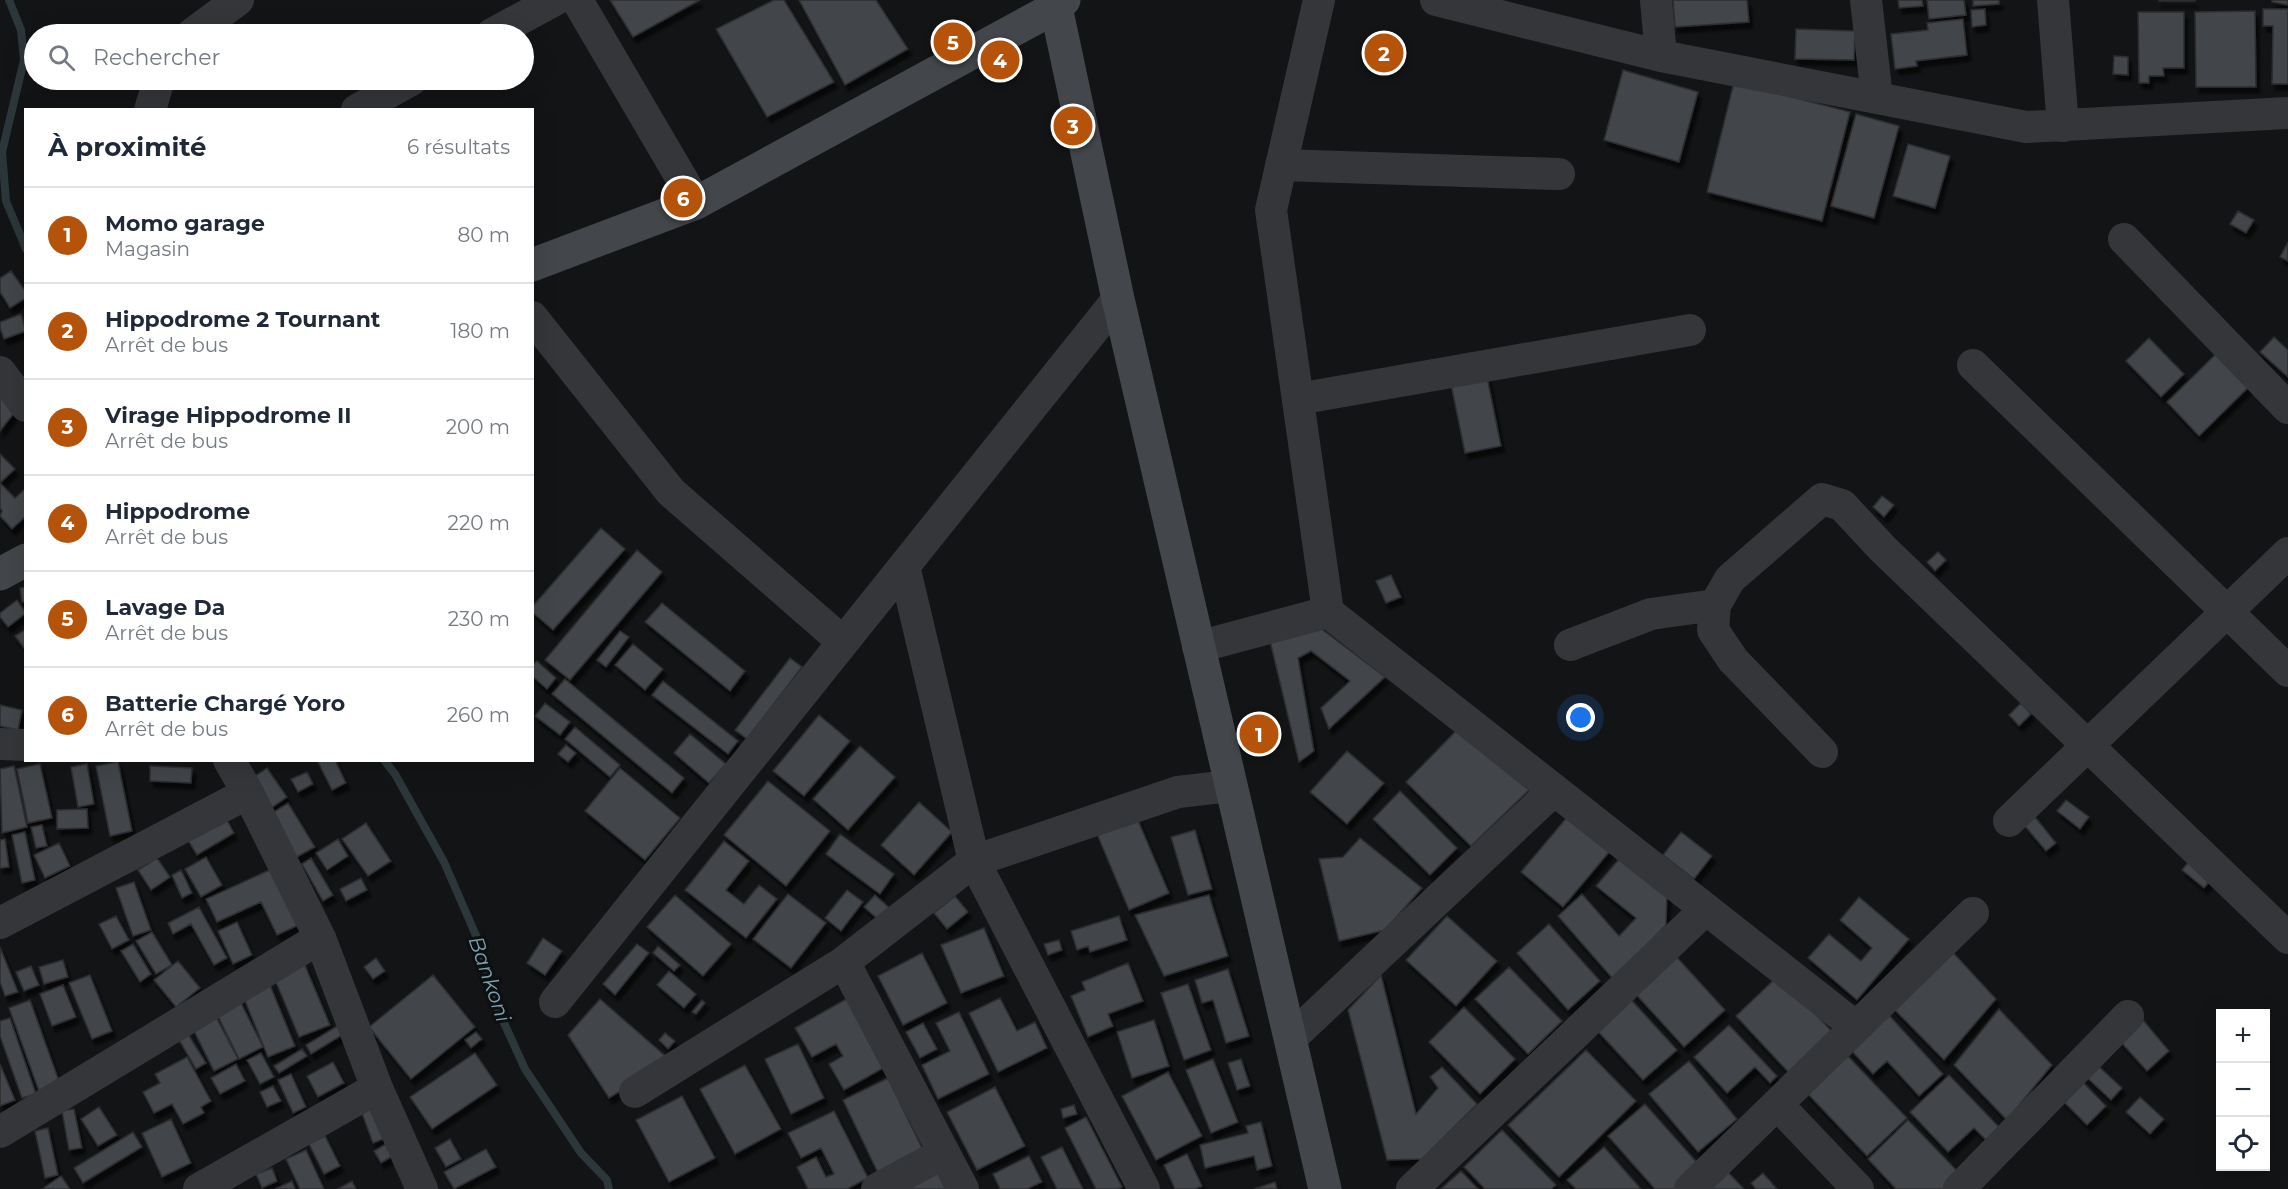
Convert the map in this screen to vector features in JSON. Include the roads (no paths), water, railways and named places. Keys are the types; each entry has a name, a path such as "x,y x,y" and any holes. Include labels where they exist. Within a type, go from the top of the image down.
{"street":[{"path":"206,24 238,0"},
{"path":"511,24 555,0"},
{"path":"577,0 696,203"},
{"path":"1319,0 1270,210 1328,612 1856,1027"},
{"path":"1436,0 1661,56 2026,127 2288,114"},
{"path":"1656,0 1661,56"},
{"path":"1866,0 1877,98"},
{"path":"2053,0 2063,126"},
{"path":"534,264 696,203 1060,4 1118,299 1290,1039 1319,1185"},
{"path":"151,108 156,90"},
{"path":"361,108 393,90"},
{"path":"1281,165 1559,174"},
{"path":"2124,238 2288,408"},
{"path":"555,1002 1118,299"},
{"path":"534,320 671,492 843,642"},
{"path":"1298,399 1690,330"},
{"path":"1973,365 2288,671"},
{"path":"0,372 24,403"},
{"path":"1822,752 1733,660 1713,630 1715,604 1730,579 1822,499 1842,505 1883,549 2288,938"},
{"path":"2009,821 2288,554"},
{"path":"0,574 24,561"},
{"path":"904,566 974,861 1144,1189"},
{"path":"1570,645 1651,614 1715,604"},
{"path":"1198,647 1328,612"},
{"path":"0,744 24,745"},
{"path":"230,762 248,793 320,938 377,1088 422,1189"},
{"path":"635,1092 844,962 974,861 1178,792 1230,786"},
{"path":"1290,1039 1554,789"},
{"path":"0,922 248,793"},
{"path":"1412,1189 1706,909"},
{"path":"1690,1189 1973,913"},
{"path":"0,1132 320,938"},
{"path":"844,962 963,1189"},
{"path":"1959,1189 2128,1016"},
{"path":"199,1189 377,1088"},
{"path":"1777,1104 1858,1189"},
{"path":"877,1189 944,1153"}],"waterway":[{"name":"Bankoni","path":"9,0 21,30 24,60"},
{"name":"Bankoni","path":"24,60 2,152 6,201 24,244"},
{"name":"Bankoni","path":"386,762 395,774 444,862 478,940 499,1012 525,1069 581,1153 607,1180 609,1189"}],"place":[{"name":"Lavage Da","path":"953,42"},
{"name":"Hippodrome 2 Tournant","path":"1384,53"},
{"name":"Hippodrome","path":"1000,60"},
{"name":"Virage Hippodrome II","path":"1073,126"},
{"name":"Batterie Chargé Yoro","path":"683,198"},
{"name":"Momo garage","path":"1259,734"}]}
